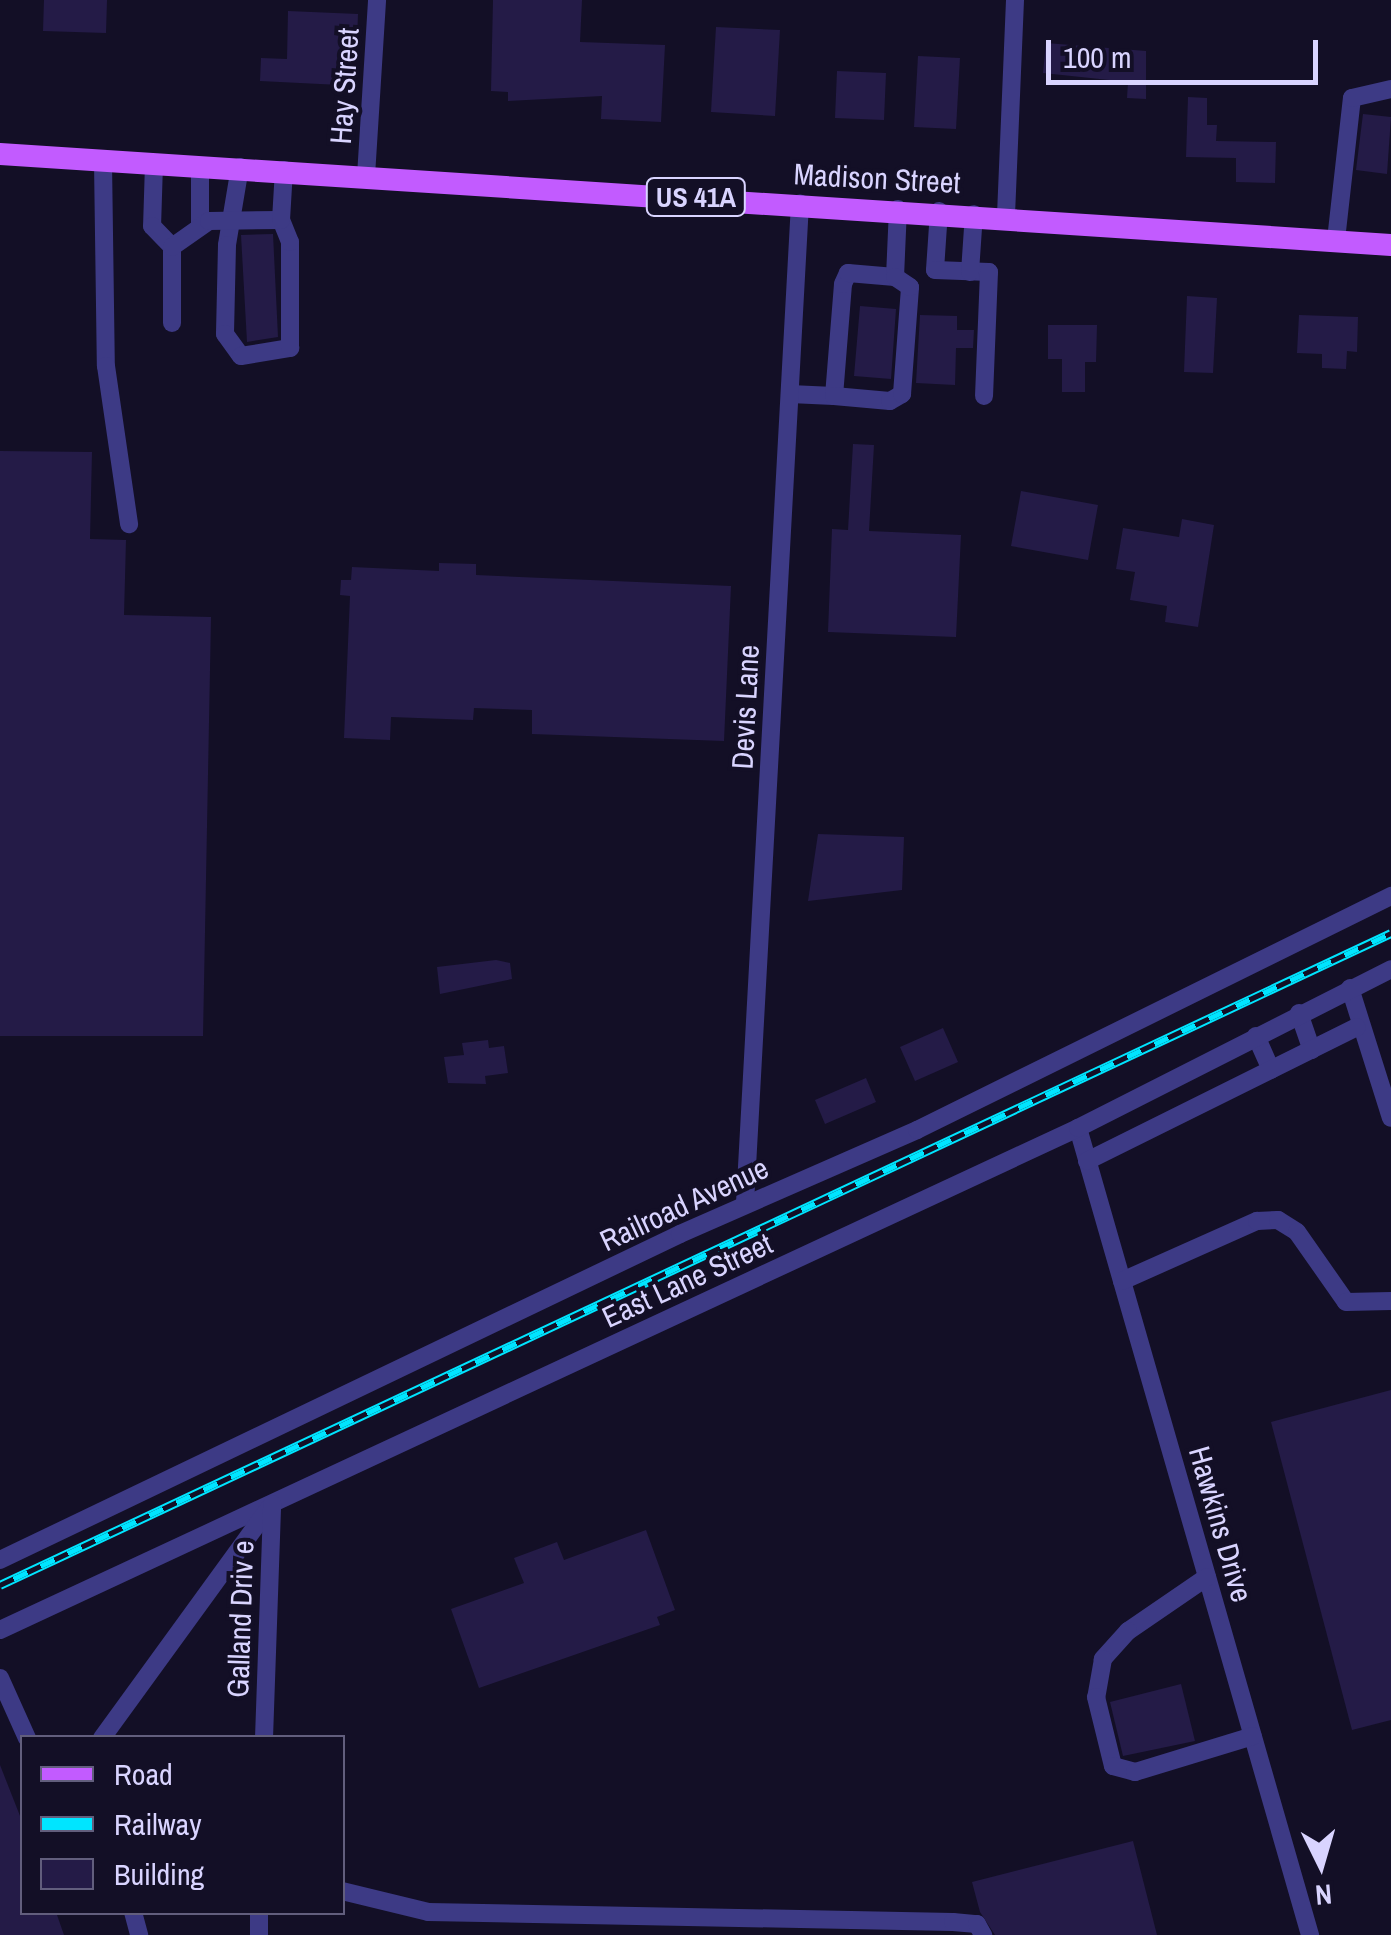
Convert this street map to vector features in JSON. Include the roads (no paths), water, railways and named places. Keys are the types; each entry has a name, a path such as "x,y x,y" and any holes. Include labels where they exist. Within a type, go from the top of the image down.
{"main road":[{"name":"Madison Street","path":"0,154 1006,215 1391,245"}],"street":[{"name":"Hay Street","path":"366,176 378,0"},
{"path":"1006,215 1015,0"},
{"path":"1336,240 1352,98 1391,89"},
{"path":"103,162 106,366 128,524"},
{"path":"154,164 152,226 172,247 172,322"},
{"path":"200,166 200,224"},
{"path":"240,167 238,218 227,245 226,334 241,356 290,348 290,242 281,220 284,170"},
{"name":"Devis Lane","path":"754,1200 745,1203 800,204"},
{"path":"895,276 898,209"},
{"path":"939,212 935,270 989,272 984,396"},
{"path":"970,272 974,214"},
{"path":"172,247 200,224 238,218 281,220"},
{"path":"790,394 890,401 902,394 910,288 895,276 848,272 834,396"},
{"name":"Railroad Avenue","path":"0,1560 754,1200 917,1130 1391,896"},
{"name":"East Lane Street","path":"0,1630 1078,1128 1391,969"},
{"path":"1350,988 1357,1027 1391,1118"},
{"path":"1299,1014 1312,1050"},
{"path":"1088,1161 1357,1027"},
{"path":"1256,1036 1271,1070"},
{"path":"1222,1054 1237,1088"},
{"path":"1184,1073 1198,1107"},
{"path":"1146,1093 1160,1127"},
{"name":"Hawkins Drive","path":"1078,1128 1310,1935"},
{"path":"1122,1281 1257,1222 1278,1220 1297,1232 1346,1302 1391,1301"},
{"path":"104,1735 272,1503"},
{"name":"Galland Driv e","path":"264,1735 272,1503"},
{"path":"1207,1577 1128,1631 1104,1659 1096,1698 1106,1742 1113,1766 1135,1772 1253,1736"},
{"path":"0,1678 26,1735"},
{"path":"345,1892 428,1912 953,1922 977,1924 983,1935"}],"railway":[{"path":"0,1585 1391,933"}]}
